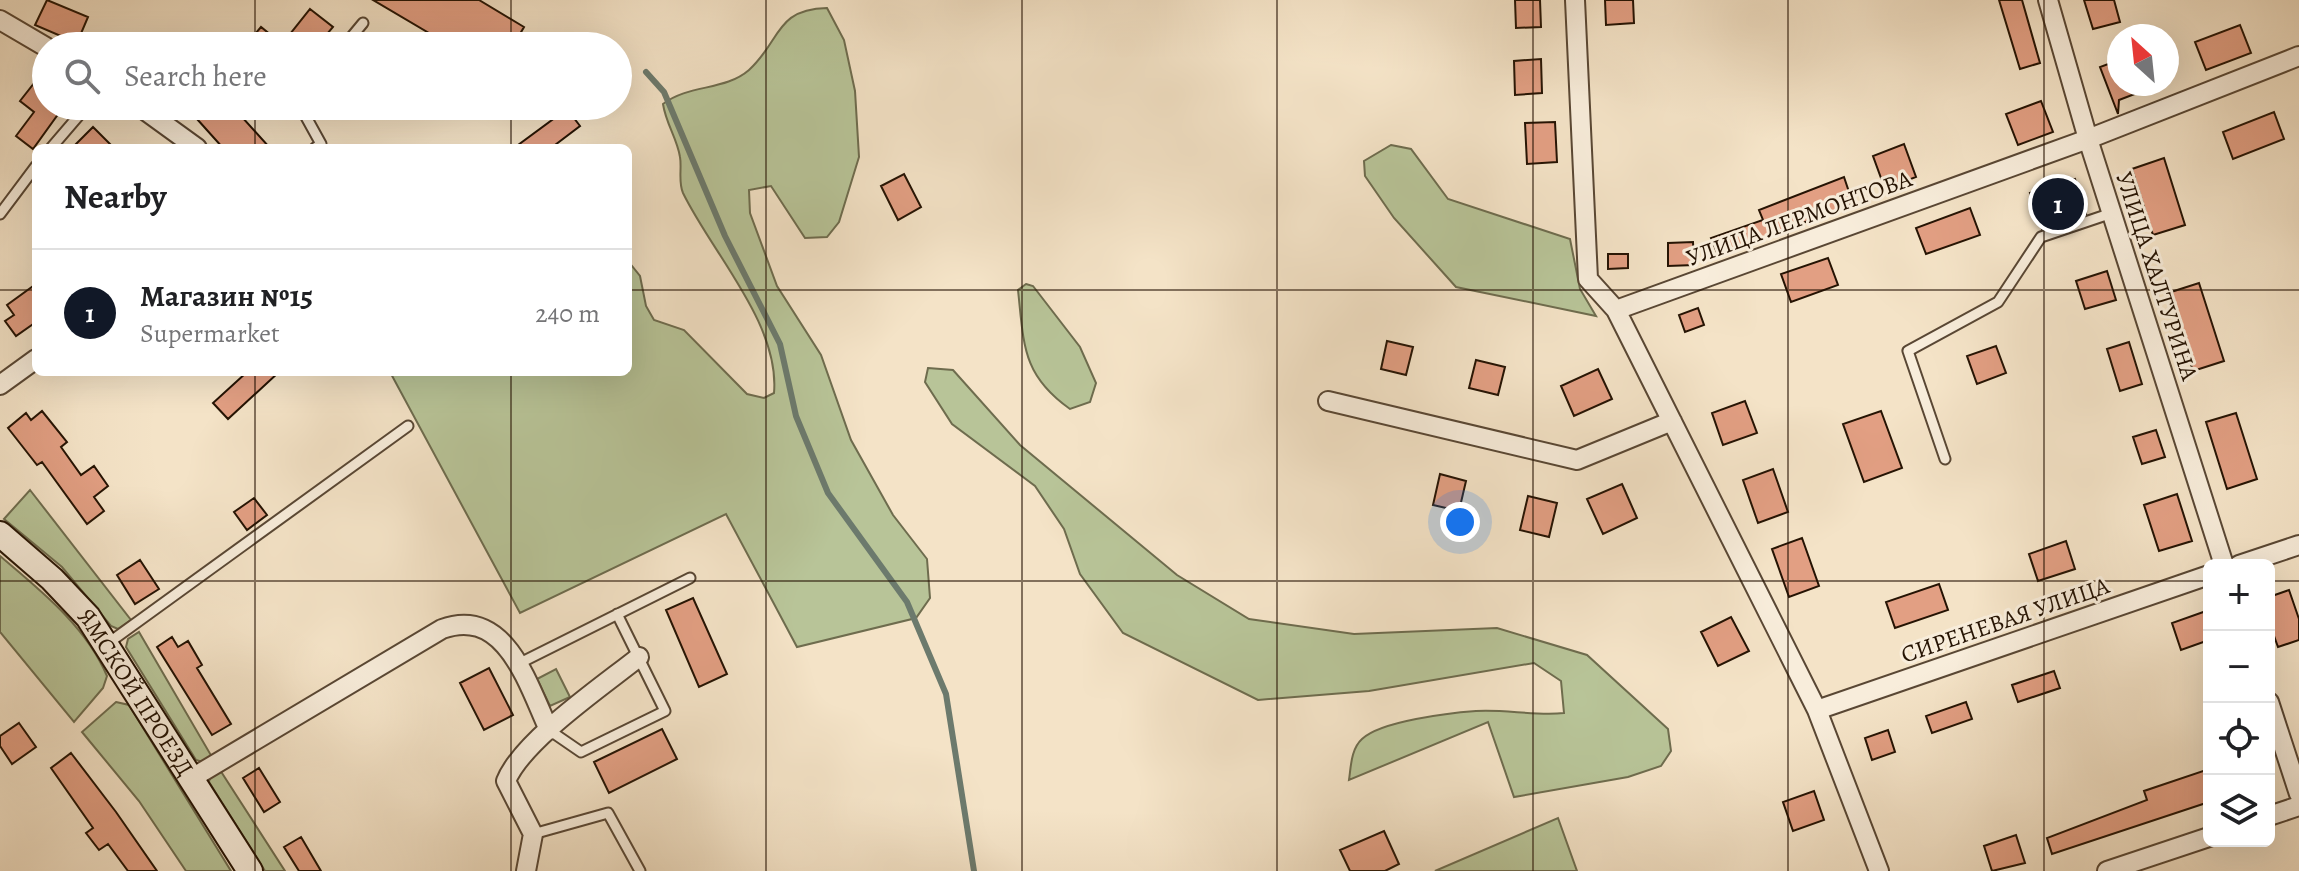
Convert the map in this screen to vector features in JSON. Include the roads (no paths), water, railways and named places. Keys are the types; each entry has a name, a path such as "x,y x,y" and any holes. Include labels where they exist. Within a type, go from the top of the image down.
{"main road":[{"name":"ЯМСКОЙ ПРОЕЗД","path":"0,534 52,579 88,617 250,871"}],"street":[{"path":"1575,0 1588,279 1616,310 1817,710 1879,871"},
{"name":"УЛИЦА ХАЛТУРИНА","path":"2048,0 2088,139 2222,559"},
{"path":"0,20 32,39"},
{"name":"УЛИЦА ЛЕРМОНТОВА","path":"1616,310 2088,139 2299,56"},
{"path":"158,120 191,144"},
{"path":"0,385 32,362"},
{"path":"1328,401 1577,460 1672,421"},
{"path":"2257,559 2299,545"},
{"name":"СИРЕНЕВАЯ УЛИЦА","path":"1817,710 2203,577"},
{"path":"192,778 457,623 475,625 509,645 549,730"},
{"path":"526,871 533,834 506,781 510,770 549,730 639,657"},
{"path":"2269,703 2299,794"},
{"path":"2275,814 2299,806"},
{"path":"2107,871 2203,839"}],"lane":[{"path":"356,32 363,23"},
{"path":"54,144 75,120"},
{"path":"308,120 321,144"},
{"path":"0,214 32,171"},
{"path":"1945,459 1908,351 1998,302 2041,237 2112,213"},
{"path":"107,644 408,426"},
{"path":"518,664 690,578"},
{"path":"549,730 581,752 665,711 617,614"},
{"path":"533,834 608,813 640,871"}],"waterway":[{"path":"646,72 664,92 725,236 780,344 796,416 828,493 907,602 946,694 974,871"}],"place":[{"name":"Магазин №15","path":"2058,204"}]}
